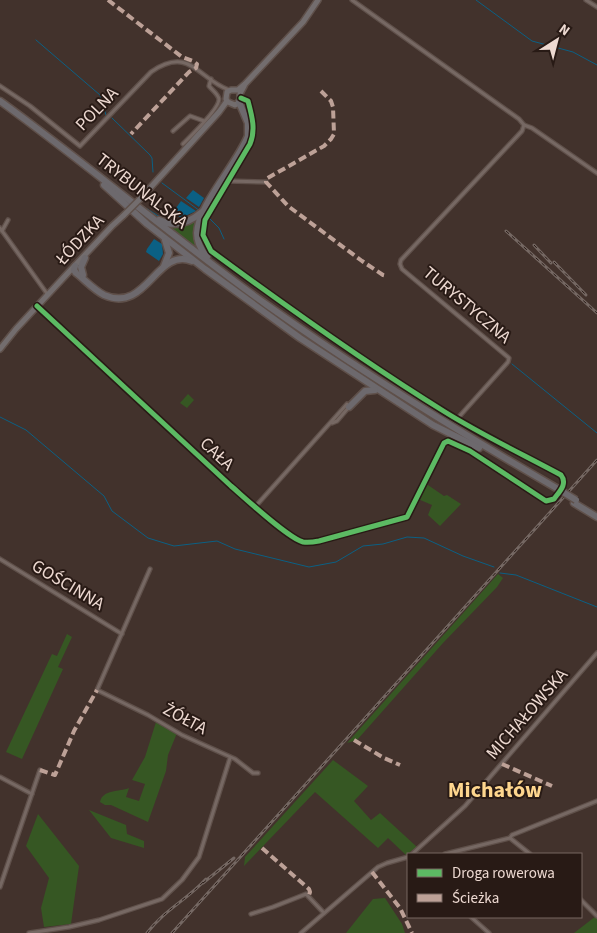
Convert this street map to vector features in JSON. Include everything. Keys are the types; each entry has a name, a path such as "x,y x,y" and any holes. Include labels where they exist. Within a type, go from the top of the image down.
{"highway":[{"path":"221,271 203,252 198,241 198,227 203,211 246,141 249,128 236,99"},
{"name":"TRYBUNALSKA","path":"0,101 221,271 289,320 383,384 597,516"},
{"name":"TRYBUNALSKA","path":"0,106 290,326 478,448 557,491"},
{"path":"104,186 159,234 274,320 381,392 437,427 478,448"},
{"path":"136,206 160,220 172,224 189,222 203,211"},
{"path":"159,234 166,241 168,249 168,257 163,267"},
{"path":"85,258 81,266 75,271 103,292 126,297 141,290 163,267 173,260 184,258 205,269"},
{"path":"348,406 361,387 360,381 354,375"},
{"path":"348,406 366,390 373,389 381,392"},
{"name":"TRYBUNALSKA","path":"575,502 597,512"}],"main road":[{"path":"236,99 246,84 304,22 318,0"},
{"path":"228,92 236,99"},
{"path":"228,92 236,99"},
{"name":"ŁÓDZKA","path":"0,349 37,306 75,271 112,226 140,199 219,112 236,99"},
{"name":"ŁÓDZKA","path":"75,271 124,215"}],"street":[{"path":"352,0 519,118 524,125 532,128 597,173"},
{"path":"586,0 597,7"},
{"name":"POLNA","path":"0,86 30,106 80,146 151,72 161,65 176,62 189,64 228,92"},
{"path":"183,144 219,101 209,86 211,79"},
{"path":"236,99 248,101 254,134 205,220 203,235 211,251 298,315 457,419"},
{"path":"173,131 190,116 204,121"},
{"name":"TURYSTYCZNA","path":"457,419 508,362 509,358 402,270 400,264 522,131 524,125"},
{"path":"228,181 266,182"},
{"path":"8,220 1,230 48,295"},
{"name":"CAŁA","path":"37,306 255,507 295,538 304,542 407,517 444,443 448,441 470,451 546,501 554,499 564,486 564,479 561,476 457,419"},
{"path":"255,507 348,406"},
{"name":"GOŚCINNA","path":"0,560 122,634"},
{"path":"122,634 150,569"},
{"name":"ŻÓŁTA","path":"122,634 97,690 148,715 182,735 238,761 253,773 258,773"},
{"name":"MICHAŁOWSKA","path":"413,853 460,812 597,654"},
{"path":"29,933 99,920 162,899 182,880 199,857 230,758"},
{"path":"0,887 40,770"},
{"path":"0,777 32,794"},
{"path":"450,853 510,838 512,835 597,801"},
{"path":"510,838 529,853"},
{"path":"301,933 378,867 407,858"},
{"path":"251,914 306,894 310,896 324,913"},
{"path":"582,901 597,916"},
{"path":"471,918 489,933"}],"green space":[{"path":"200,217 196,226 203,253 165,225"},
{"path":"188,394 194,400 187,408 180,403"},
{"path":"425,483 444,496 447,495 461,504 440,526 428,515 432,505 418,499"},
{"path":"498,574 503,578 497,587 443,643 357,740 347,743"},
{"path":"67,634 72,637 58,667 63,669 22,759 6,752 52,654 57,656"},
{"path":"156,722 177,733 168,755 166,771 148,822 100,802 104,795 108,793 129,788 126,797 139,801 145,784 132,780 145,757"},
{"path":"333,760 368,786 354,801 371,820 380,813 417,847 406,855 388,838 378,848 315,792 244,866 245,857"},
{"path":"89,810 126,825 127,834 144,841 144,848 111,838"},
{"path":"38,814 79,866 71,924 44,927 41,908 49,878 26,846"},
{"path":"385,898 402,924 405,933 346,933 373,899"},
{"path":"596,916 597,933 574,933"}],"water":[{"path":"193,190 204,198 199,207 186,198"},
{"path":"181,201 196,211 181,218 175,214 176,208"},
{"path":"154,239 162,244 163,254 159,261 146,252"}],"waterway":[{"path":"476,0 532,41 573,52 597,65"},
{"path":"36,40 100,95 106,115"},
{"path":"112,118 150,155 153,172"},
{"path":"162,183 200,211"},
{"path":"144,207 160,217"},
{"path":"209,218 219,228 224,239"},
{"path":"512,364 597,433"},
{"path":"0,417 26,430 104,496 112,511 148,538 174,546 217,541 235,549 309,567 336,562 363,546 383,544 407,537 424,538 463,556 494,567"},
{"path":"500,573 516,575 597,607"}],"railway":[{"path":"506,231 597,313"},
{"path":"534,245 551,263"},
{"path":"554,262 586,295"},
{"path":"172,933 597,460"},
{"path":"203,883 234,858"},
{"path":"147,933 160,918 206,879"}],"marked path":[{"path":"108,0 182,57 197,64 196,68 189,72 131,134"},
{"path":"321,91 331,101 333,107 334,134 331,139 324,146 266,179 266,182 288,206 362,261 387,276"},
{"path":"40,770 55,775 74,731 97,690"},
{"path":"354,740 400,765"},
{"path":"502,764 552,786"},
{"path":"262,848 309,889 309,895"},
{"path":"372,872 400,908 412,933"}],"cycle path":[{"path":"37,306 231,486 277,526 303,542 319,541 407,517 444,443 448,441 470,451 546,501 554,499 564,482 561,475 473,429 385,374 211,251 203,235 205,220 252,139 253,123 248,101 241,98"}],"district":[{"name":"Michałów","path":"495,790"}]}
